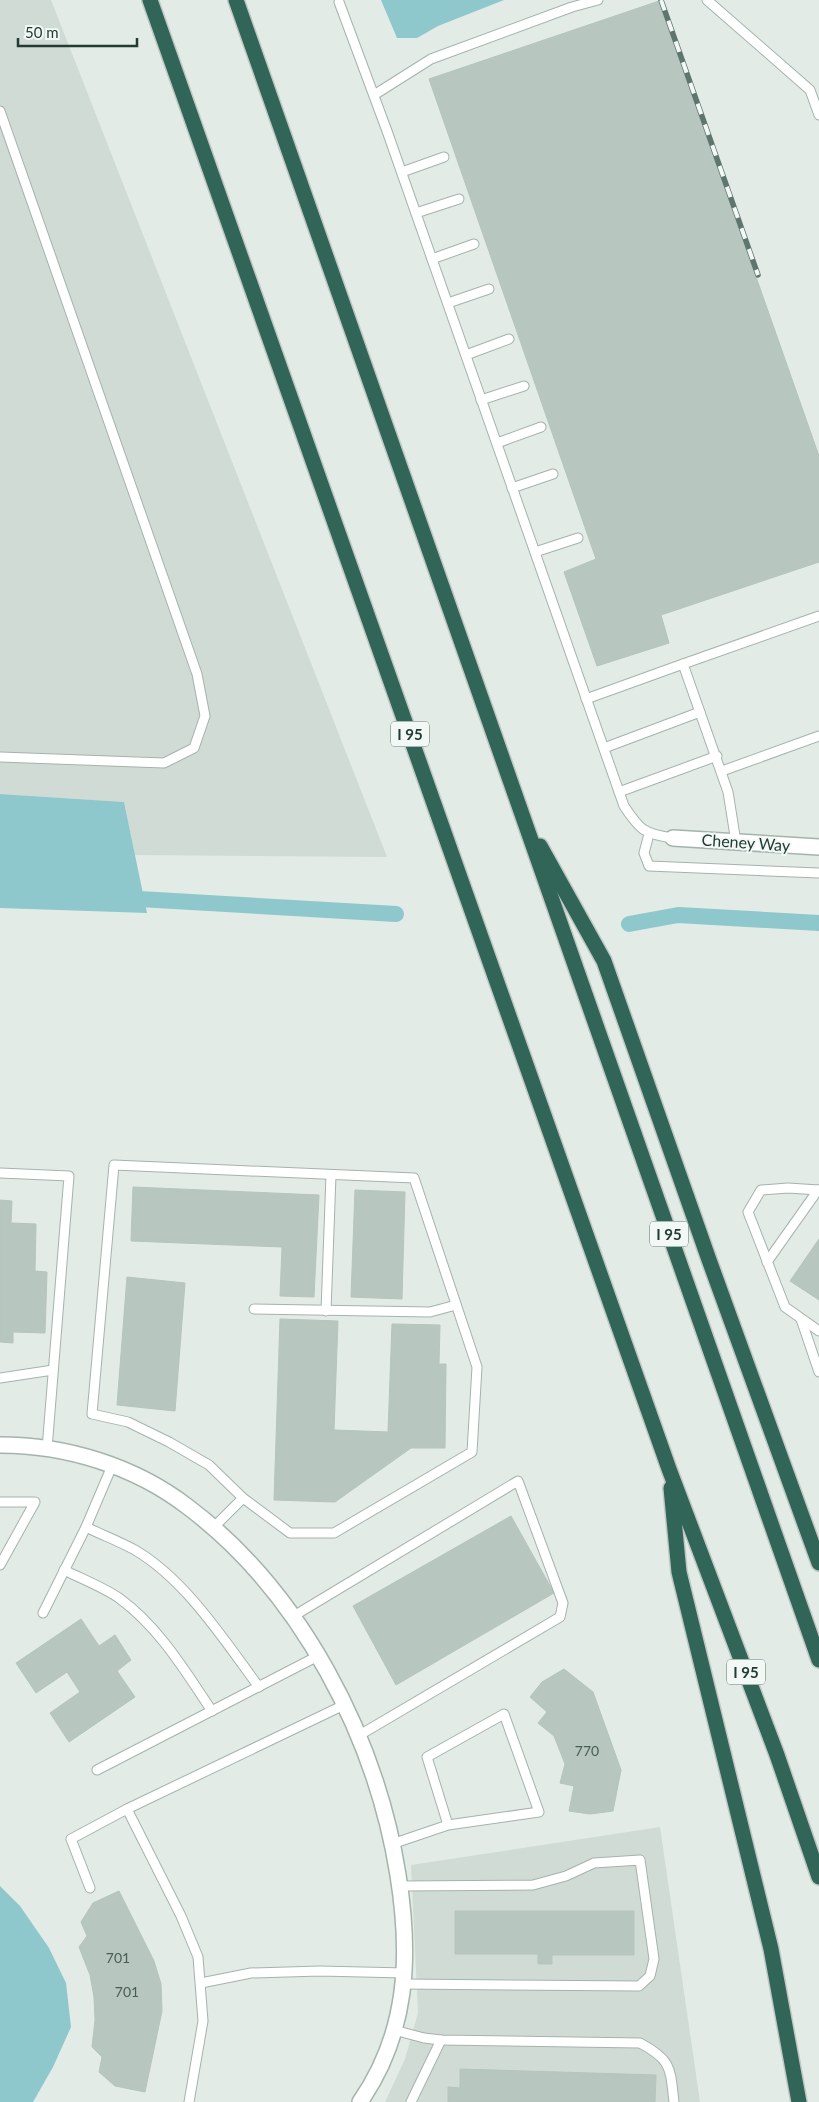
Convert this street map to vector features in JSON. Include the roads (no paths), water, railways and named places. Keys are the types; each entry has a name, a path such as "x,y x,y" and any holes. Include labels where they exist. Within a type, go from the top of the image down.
{"highway":[{"name":"I 95","path":"150,0 669,1469 777,1755 819,1877"},
{"name":"I 95","path":"236,0 819,1660"},
{"path":"519,809 604,961 708,1257 819,1563"},
{"path":"669,1469 679,1572 771,1949 798,2102"}],"street":[{"name":"Cheney Way","path":"673,838 819,847"},
{"path":"0,1445 47,1449 80,1455 112,1466 153,1484 186,1505 214,1527 246,1559 292,1617 318,1656 358,1736 384,1808 400,1886 406,1953 400,2011 381,2067 360,2102"}],"lane":[{"path":"374,95 431,59 572,7 598,0"},
{"path":"707,0 810,90 819,115"},
{"path":"339,2 402,172 624,806 634,822 649,834 673,838"},
{"path":"0,111 197,674 205,716 194,748 164,763 0,757"},
{"path":"402,172 444,157"},
{"path":"416,214 459,199"},
{"path":"432,259 474,244"},
{"path":"448,303 489,289"},
{"path":"466,355 509,339"},
{"path":"481,400 524,386"},
{"path":"496,443 541,427"},
{"path":"512,488 553,474"},
{"path":"535,552 578,538"},
{"path":"586,699 819,616"},
{"path":"683,664 722,771 728,792 736,842"},
{"path":"604,748 700,712"},
{"path":"722,771 819,736"},
{"path":"619,792 717,756"},
{"path":"649,834 644,853 649,866 819,873"},
{"path":"114,1165 414,1178 456,1305 477,1367 472,1452 334,1533 290,1533 242,1498 209,1466 169,1442 128,1422 92,1414 114,1165"},
{"path":"0,1173 69,1176 47,1449"},
{"path":"326,1311 331,1174"},
{"path":"818,1190 788,1188 761,1190 748,1212 784,1307 819,1331"},
{"path":"767,1262 818,1190"},
{"path":"254,1309 430,1312 456,1305"},
{"path":"801,1318 819,1372"},
{"path":"0,1378 53,1370"},
{"path":"43,1613 86,1527 112,1466"},
{"path":"292,1617 518,1480 563,1603 560,1617 358,1736"},
{"path":"214,1527 242,1498"},
{"path":"0,1502 35,1502 3,1554 0,1565"},
{"path":"86,1527 135,1550 166,1574 203,1613 259,1687"},
{"path":"64,1570 118,1598 151,1627 180,1662 212,1711"},
{"path":"97,1770 318,1656"},
{"path":"90,1888 71,1839 344,1705"},
{"path":"392,1844 448,1825 539,1812 504,1714 427,1757 448,1825"},
{"path":"128,1810 181,1916 198,1957 203,2021 189,2102"},
{"path":"201,1982 251,1973 320,1971 404,1979 639,1986 650,1976 654,1959 640,1860 594,1863 566,1876 533,1884 400,1886"},
{"path":"394,2030 424,2038 441,2040 640,2043 662,2056 670,2069 674,2102"},
{"path":"413,2100 441,2040"}],"water":[{"path":"381,0 504,0 438,26 417,38 397,38"},
{"path":"0,794 124,802 147,913 0,908"},
{"path":"0,1886 20,1906 49,1948 66,1983 71,2027 53,2067 33,2102 0,2102"}],"waterway":[{"path":"122,898 396,914"},
{"path":"629,924 678,915 819,923"}],"railway":[{"path":"661,0 758,275"}]}
